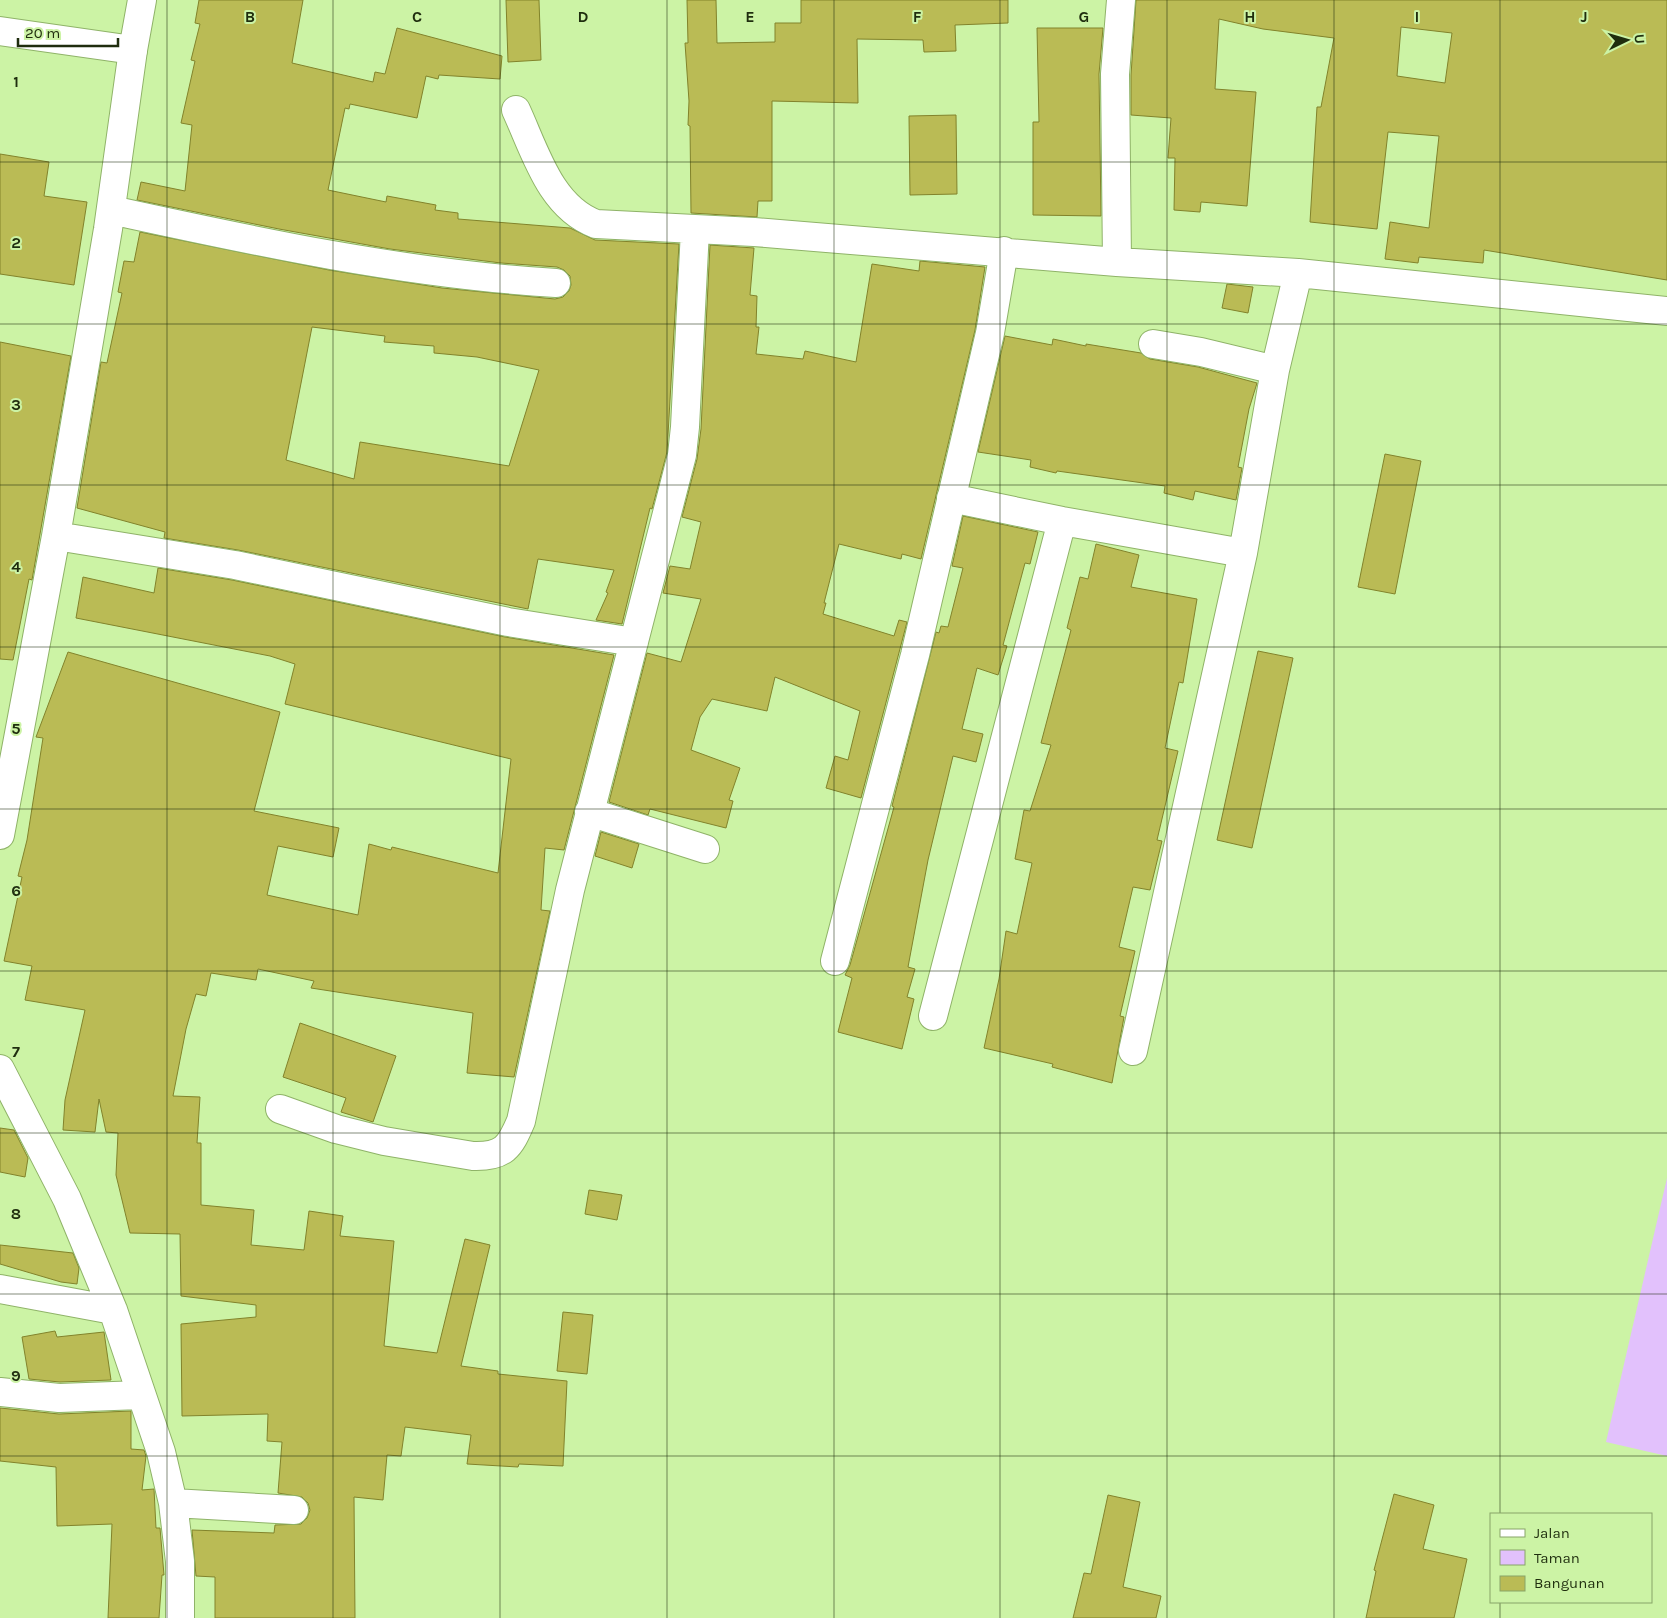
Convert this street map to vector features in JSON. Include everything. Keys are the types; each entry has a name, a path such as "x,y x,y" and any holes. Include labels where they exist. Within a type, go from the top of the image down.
{"street":[{"path":"0,835 56,536 110,210 142,0"},
{"path":"1117,262 1115,74 1121,0"},
{"path":"0,31 133,50"},
{"path":"516,110 549,182 564,204 575,214 596,224 1004,251 1117,262 1298,273 1667,311"},
{"path":"110,210 221,234 419,269 514,281 556,283"},
{"path":"280,1109 336,1129 384,1142 473,1156 487,1157 503,1151 513,1141 521,1121 589,812 682,455 695,230"},
{"path":"835,961 915,655 990,333 1004,251"},
{"path":"1133,1051 1243,553 1275,370 1298,273"},
{"path":"1153,344 1201,352 1275,370"},
{"path":"951,498 1062,521 1243,553"},
{"path":"933,1016 1062,521"},
{"path":"56,536 235,565 508,622 634,642"},
{"path":"589,812 705,849"},
{"path":"0,1069 67,1199 113,1310 161,1452 173,1503 180,1561 180,1618"},
{"path":"0,1289 113,1310"},
{"path":"0,1392 59,1398 141,1395"},
{"path":"173,1503 294,1510"}],"green space":[{"path":"1667,1178 1667,1456 1606,1442"}],"building":[{"path":"199,0 303,0 292,63 373,82 375,72 385,74 397,28 502,56 500,79 439,75 438,79 426,76 417,118 350,104 349,109 345,108 328,190 386,202 387,196 436,205 435,210 458,213 458,219 570,228 595,240 679,244 667,452 652,509 650,508 622,624 596,620 608,593 606,592 614,570 538,559 528,609 238,550 164,538 165,532 77,508 101,362 107,363 122,293 118,292 124,261 134,262 140,232 329,270 442,288 555,299 563,297 569,291 571,285 570,276 564,270 557,267 501,263 390,249 137,200 141,182 185,191 192,125 181,123 195,61 191,60 200,24 195,23","holes":["312,327 385,336 384,342 434,346 434,353 477,357 539,370 509,466 360,442 354,479 286,460"]},
{"path":"506,0 539,0 541,60 508,62"},
{"path":"687,0 716,0 717,43 775,42 775,23 801,23 801,0 1008,0 1008,23 955,25 956,51 924,52 923,40 857,39 858,103 772,101 772,201 758,201 757,217 691,213 690,126 688,125 689,101 685,43 688,43"},
{"path":"1136,0 1667,0 1667,280 1484,250 1483,263 1419,257 1418,263 1385,259 1390,222 1429,228 1439,136 1388,132 1377,229 1310,222 1317,107 1321,107 1334,38 1263,29 1219,19 1215,89 1256,92 1247,206 1201,202 1200,212 1174,210 1175,158 1168,158 1171,118 1131,115 1131,75","holes":["1401,27 1452,33 1445,83 1397,76"]},
{"path":"1037,28 1103,28 1099,74 1101,216 1033,215 1033,122 1039,122"},
{"path":"956,115 957,194 910,195 909,116"},
{"path":"0,154 49,162 44,196 87,202 74,285 0,274"},
{"path":"710,245 754,248 750,295 757,296 756,327 759,327 756,354 803,359 805,351 856,362 872,264 919,271 920,261 985,267 975,330 921,559 902,554 901,559 839,544 824,603 826,603 823,614 894,636 899,620 907,622 861,798 826,788 835,756 848,760 860,711 775,677 767,711 712,699 700,717 691,750 740,768 729,800 733,801 726,828 650,809 648,815 609,802 647,653 681,662 701,599 663,593 670,566 690,569 701,522 682,517 697,459 701,429"},
{"path":"1227,284 1253,287 1248,313 1222,308"},
{"path":"1005,336 1052,345 1053,339 1086,346 1086,344 1141,353 1150,359 1198,367 1257,383 1249,409 1238,467 1242,468 1236,500 1195,491 1193,500 1164,493 1165,486 1057,471 1056,473 1030,467 1031,460 978,452"},
{"path":"0,342 71,356 32,580 29,579 13,660 0,659"},
{"path":"1385,454 1421,461 1395,594 1358,587"},
{"path":"963,516 1038,532 1030,564 1025,563 1003,645 1007,646 998,675 977,668 962,729 983,734 976,762 953,756 928,860 908,967 915,969 907,997 914,999 902,1049 838,1032 852,978 845,975 850,965 894,807 892,806 936,632 939,633 941,626 948,627 963,568 952,566"},
{"path":"1096,544 1139,555 1131,587 1197,599 1183,683 1179,682 1165,748 1178,751 1157,840 1162,841 1150,890 1133,887 1119,947 1135,951 1120,1016 1124,1017 1112,1083 1052,1067 1053,1064 984,1048 999,979 1006,931 1017,934 1032,863 1015,859 1024,810 1030,811 1051,745 1041,743 1071,630 1067,628 1080,577 1088,579"},
{"path":"158,568 232,580 505,637 614,655 564,850 545,848 541,910 550,911 514,1077 467,1073 473,1013 311,988 314,981 258,969 256,980 211,973 206,996 196,994 186,1029 173,1096 200,1097 197,1143 201,1143 201,1205 254,1210 251,1245 304,1250 309,1211 343,1216 340,1236 394,1241 384,1346 437,1353 465,1239 490,1245 461,1366 498,1371 498,1374 567,1381 563,1466 519,1464 518,1467 467,1464 471,1435 405,1427 401,1456 387,1455 383,1500 354,1497 355,1618 215,1618 215,1577 196,1576 192,1530 274,1533 275,1525 301,1524 307,1518 310,1510 308,1503 302,1497 278,1493 282,1442 267,1441 268,1414 182,1416 181,1324 256,1317 256,1305 181,1296 180,1234 130,1233 116,1175 118,1133 106,1132 99,1099 95,1132 63,1130 65,1100 85,1010 25,1000 32,966 4,961 22,877 18,876 27,840 43,738 36,737 68,652 280,712 254,811 339,828 333,857 278,846 267,895 358,915 369,844 391,850 392,847 498,873 511,759 285,704 295,664 270,656 76,618 83,577 154,593"},
{"path":"1258,651 1293,658 1252,848 1217,840"},
{"path":"601,832 639,844 632,868 595,856"},
{"path":"300,1023 396,1056 373,1122 341,1112 346,1098 283,1077"},
{"path":"0,1128 14,1130 28,1158 25,1177 0,1172"},
{"path":"589,1190 622,1195 617,1220 585,1214"},
{"path":"0,1245 73,1253 79,1268 77,1284 61,1282 0,1264"},
{"path":"563,1312 593,1315 587,1374 557,1371"},
{"path":"55,1331 57,1337 104,1332 111,1380 60,1382 29,1379 22,1337"},
{"path":"0,1408 59,1414 131,1411 131,1449 144,1450 146,1456 142,1490 154,1489 156,1528 160,1528 164,1575 162,1575 159,1618 108,1618 112,1524 57,1526 56,1467 0,1461"},
{"path":"1394,1494 1434,1505 1423,1549 1467,1559 1454,1618 1366,1618 1376,1571 1374,1570"},
{"path":"1108,1495 1140,1502 1123,1587 1161,1596 1156,1618 1073,1618 1084,1573 1091,1574"}]}
